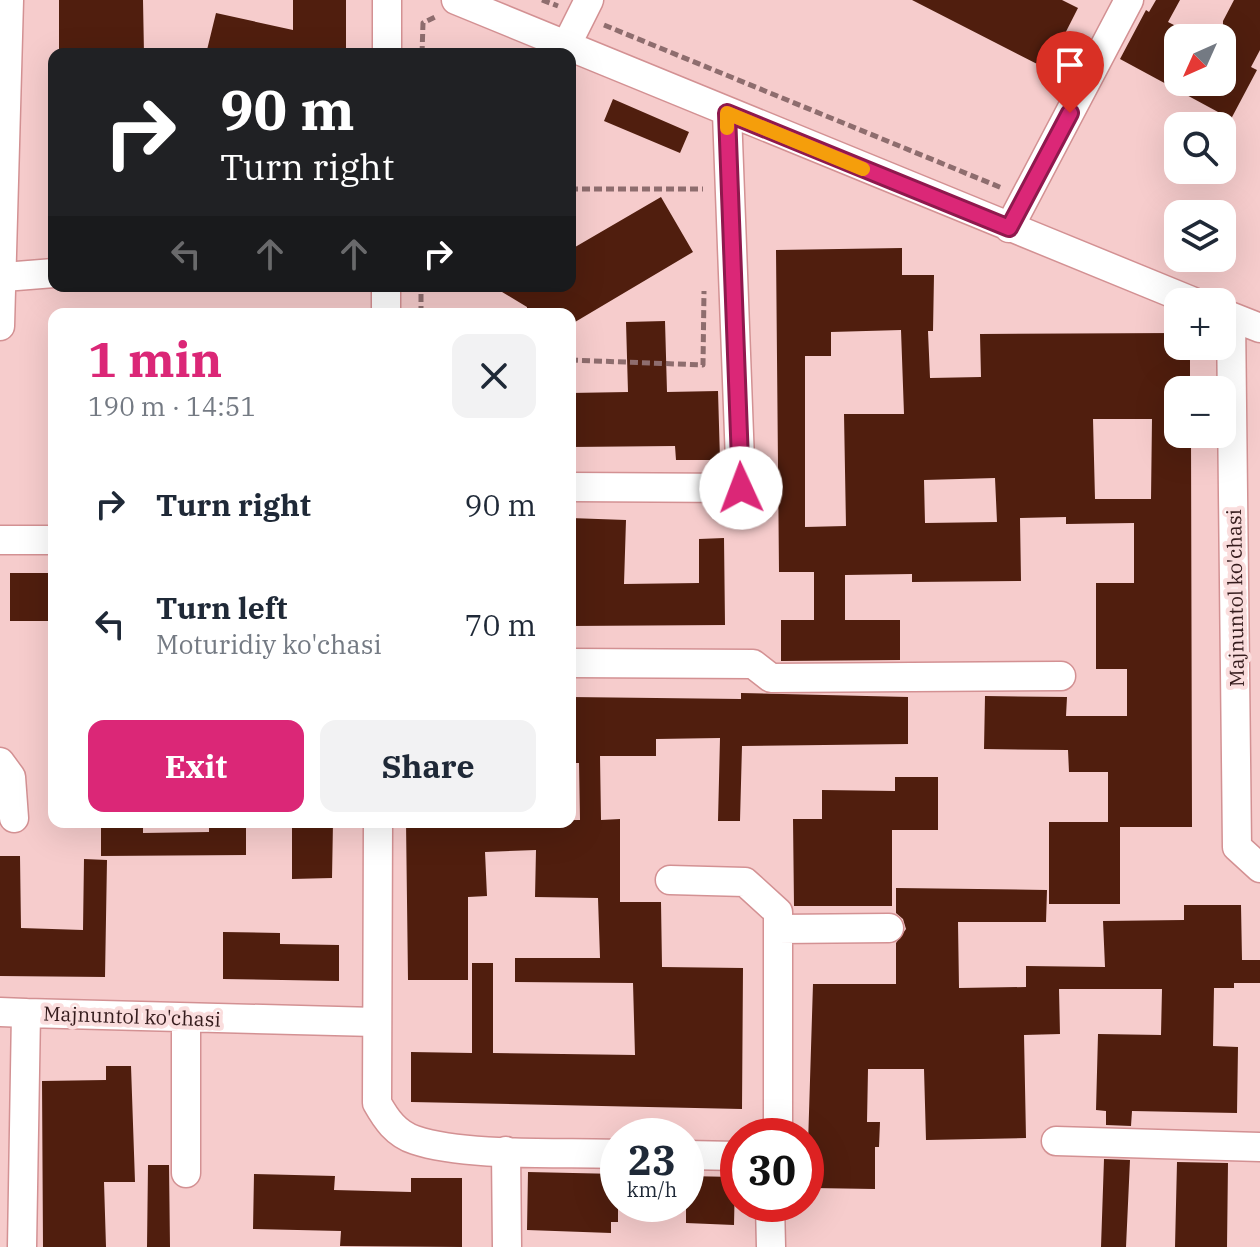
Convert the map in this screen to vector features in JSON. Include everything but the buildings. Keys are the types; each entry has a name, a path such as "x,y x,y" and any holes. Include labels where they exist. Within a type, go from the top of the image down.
{"street":[{"path":"0,326 4,277 1,192 9,0"},
{"path":"387,0 387,48"},
{"path":"456,0 571,48"},
{"path":"1009,228 1129,0"},
{"path":"566,46 585,8"},
{"path":"576,50 1164,290"},
{"path":"576,487 741,488 727,113"},
{"path":"4,277 48,273"},
{"path":"1236,319 1260,328"},
{"name":"Majnuntol ko'chasi","path":"1230,360 1248,673 1237,847 1260,868"},
{"path":"0,540 48,540"},
{"path":"576,663 753,664 771,678 1061,676"},
{"path":"0,762 11,777 14,818"},
{"path":"378,828 377,1103 389,1124 414,1140 506,1151 600,1154"},
{"path":"670,880 745,882 778,920 778,1118"},
{"path":"778,920 889,928"},
{"name":"Majnuntol ko'chasi","path":"22,1247 13,1012 375,1022"},
{"path":"186,1018 186,1173"},
{"path":"1056,1141 1260,1147"},
{"path":"506,1151 507,1247"},
{"path":"770,1222 771,1247"}],"path":[{"path":"542,0 585,8 1025,198"},
{"path":"704,174 704,203"},
{"path":"576,189 704,189"},
{"path":"576,360 703,365 704,277"}],"slow traffic":[{"path":"727,128 727,113 863,169"}],"route":[{"path":"741,488 727,113 1009,228 1070,113"}]}
